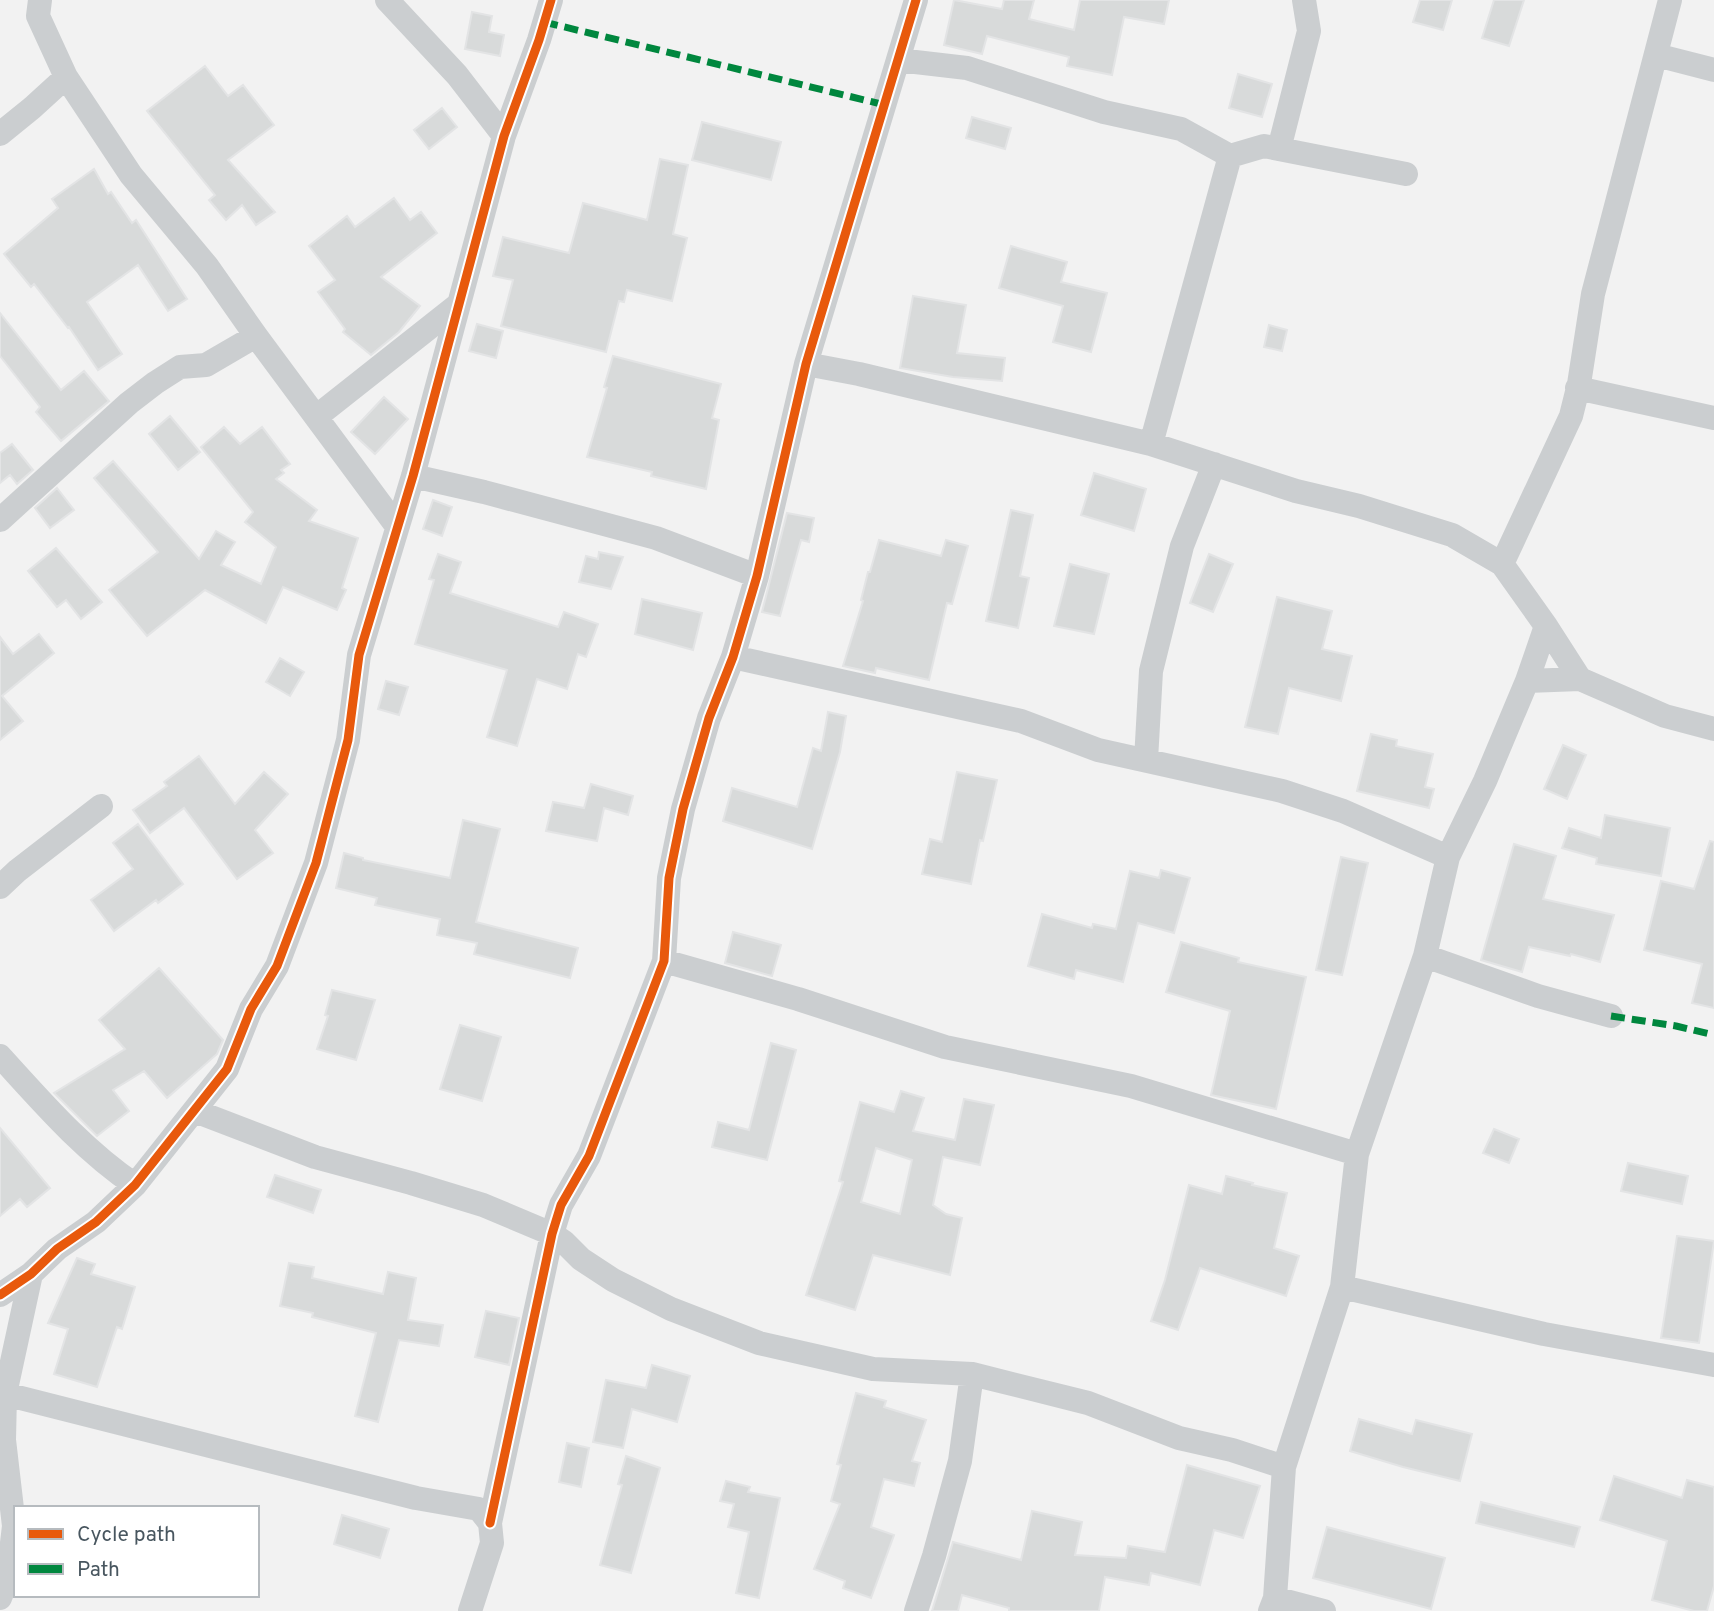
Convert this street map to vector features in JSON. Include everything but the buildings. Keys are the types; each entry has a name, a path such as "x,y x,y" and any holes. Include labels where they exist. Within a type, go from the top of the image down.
{"street":[{"path":"40,0 38,16 66,77 131,176 207,267 396,525"},
{"path":"387,0 457,75 504,136"},
{"path":"0,1295 96,1222 135,1185 228,1069 251,1009 276,966 316,863 348,740 359,654 413,476 504,136 551,0"},
{"path":"470,1611 492,1543 491,1523 552,1234 561,1205 589,1156 664,961 668,878 683,809 709,718 733,657 757,576 806,365 916,0"},
{"path":"1279,149 1309,31 1304,0"},
{"path":"1502,564 1571,416 1593,295 1670,0"},
{"path":"1656,55 1714,70"},
{"path":"898,60 967,68 1104,112 1181,129 1230,156 1264,146 1405,174"},
{"path":"0,134 66,77"},
{"path":"1151,444 1230,156"},
{"path":"316,417 458,304"},
{"path":"0,520 129,403 155,383 180,368 206,365 256,336"},
{"path":"806,365 859,374 1151,444 1296,491 1359,506 1452,535 1502,564 1580,679"},
{"path":"1577,388 1714,418"},
{"path":"1146,760 1151,671 1182,546 1214,464"},
{"path":"413,476 656,538 757,576"},
{"path":"1324,1611 1272,1605 1284,1468 1342,1287 1357,1154 1425,956 1448,857 1485,781 1527,681 1546,626"},
{"path":"733,657 1021,721 1098,750 1294,795 1343,811 1448,857"},
{"path":"1527,681 1580,679 1665,716 1714,729"},
{"path":"0,887 17,870 101,806"},
{"path":"1425,956 1538,996 1611,1016"},
{"path":"664,961 798,999 945,1047 1131,1086 1357,1154"},
{"path":"0,1056 49,1110 106,1166 135,1185"},
{"path":"195,1111 315,1157 483,1205 552,1234 564,1241 581,1259 613,1280 671,1310 759,1343 873,1369 972,1374 1088,1403 1179,1437 1232,1450 1284,1468"},
{"path":"0,1598 8,1577 14,1526 4,1440 7,1345 31,1274"},
{"path":"1342,1287 1544,1334 1714,1365"},
{"path":"916,1611 960,1461 972,1374"},
{"path":"5,1394 416,1498 479,1509 491,1523"}],"marked path":[{"path":"544,22 885,105"},
{"path":"1611,1016 1714,1035"}],"cycle path":[{"path":"0,1295 31,1274 57,1249 96,1222 135,1185 227,1069 251,1009 277,966 316,863 348,740 359,655 413,476 504,136 551,0"},
{"path":"490,1523 552,1234 561,1205 589,1156 664,961 669,878 683,809 709,718 733,657 757,576 806,364 916,0"}]}
